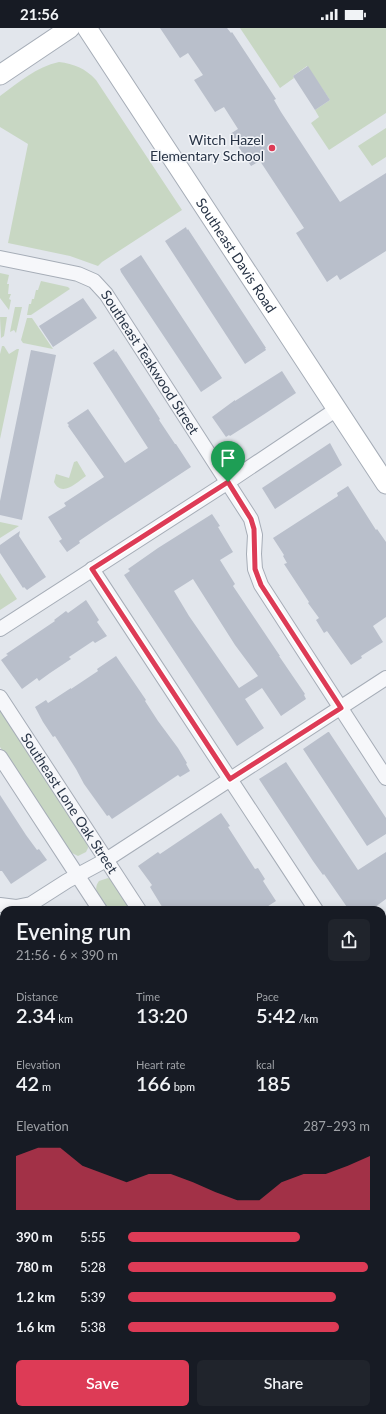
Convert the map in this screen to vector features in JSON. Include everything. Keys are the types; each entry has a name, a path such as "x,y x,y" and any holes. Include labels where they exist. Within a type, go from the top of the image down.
{"street":[{"path":"0,75 70,28"},
{"name":"Southeast Davis Road","path":"86,28 386,484"},
{"name":"Southeast Teakwood Street","path":"0,258 78,274 94,281 101,287 251,519 254,529 255,569 261,585 386,778"},
{"path":"0,629 228,482 337,409"},
{"path":"92,569 313,906"},
{"path":"21,906 31,904 106,860 386,678"},
{"name":"Southeast Lone Oak Street","path":"0,697 136,906"},
{"path":"0,757 97,906"}],"green space":[{"path":"240,28 386,28 386,113 329,150 311,123 319,117 315,110 330,100 307,66 280,88"},
{"path":"59,62 79,67 88,72 96,80 182,210 98,266 70,256 8,243 28,144 0,127 0,96 35,71"},
{"path":"386,128 386,157 372,166 358,146"},
{"path":"0,273 9,275 7,284 9,284 8,294 11,294 9,299 11,300 9,310 0,298"},
{"path":"41,281 68,287 70,289 31,315 27,315 29,304 31,304 32,299 34,299 36,290 38,290"},
{"path":"15,307 22,307 16,333 14,330 10,332"},
{"path":"0,317 7,317 4,336 1,338"},
{"path":"27,318 32,318 53,349 23,343 21,340"},
{"path":"2,346 4,346 9,354 19,349 0,439 0,354"},
{"path":"77,461 86,476 74,485 65,489 57,487 54,482 56,474 69,478 74,462"},
{"path":"0,522 19,526 0,538"},
{"path":"0,573 17,599 0,610"},
{"path":"0,708 87,840 88,848 86,852 78,856 70,852 0,747"},
{"path":"108,878 111,879 130,906 105,906 100,900 96,889 99,881"}],"building":[{"name":"Witch Hazel Elementary School","path":"160,28 227,28 231,33 232,32 276,99 274,100 281,112 340,202 386,173 386,251 340,280 337,275 327,282 296,233 304,228 260,161 251,166 230,134 238,129 224,107 215,112 194,80 203,75 188,53 180,58"},
{"path":"308,66 330,100 315,110 293,76"},
{"path":"186,227 266,348 266,350 245,364 165,241"},
{"path":"141,255 222,378 201,392 121,272 120,269"},
{"path":"83,298 97,318 53,347 39,326"},
{"path":"114,349 191,467 79,541 80,543 67,552 59,541 62,539 48,517 66,506 64,503 104,477 67,423 88,409 125,463 148,448 93,363"},
{"path":"31,350 56,355 22,520 0,515 0,501"},
{"path":"282,371 296,393 230,436 229,435 226,437 212,417 235,400"},
{"path":"330,443 342,465 275,509 262,488"},
{"path":"348,486 376,530 377,529 386,542 386,617 373,626 383,642 361,656 362,658 351,665 327,631 324,633 316,620 319,618 284,564 287,563 283,556 284,555 273,538 338,496 337,493"},
{"path":"212,514 233,552 220,560 235,584 233,586 305,694 306,699 281,716 262,688 245,699 264,728 237,746 124,575 130,571 128,569","holes":["193,579 235,645 258,676 239,688 189,616 174,591"]},
{"path":"20,531 19,536 46,577 27,590 24,587 23,588 0,553 0,545"},
{"path":"86,600 99,620 97,622 107,636 95,643 93,641 69,657 71,659 39,681 37,678 22,689 1,660 8,655 6,654 55,621 54,620 66,611 68,613"},
{"path":"116,656 146,700 145,701 158,721 178,748 190,771 180,777 178,775 112,819 109,815 107,816 84,784 55,736 53,737 43,722 35,707 46,700 48,703 71,689 98,671 97,669"},
{"path":"328,732 386,818 386,834 367,846 303,749"},
{"path":"286,762 358,870 386,852 386,899 376,906 346,906 313,861 259,779"},
{"path":"0,795 26,835 37,850 39,849 47,860 11,884 2,871 0,871"},
{"path":"221,813 230,826 228,827 255,869 258,868 265,879 263,881 276,901 268,906 162,906 150,887 152,885 138,866 158,852 160,854"}],"place":[{"name":"Witch Hazel Elementary School","path":"272,148"}],"route":[{"path":"228,482 251,519 255,535 255,569 261,585 341,708 230,779 92,569 228,482"}]}
